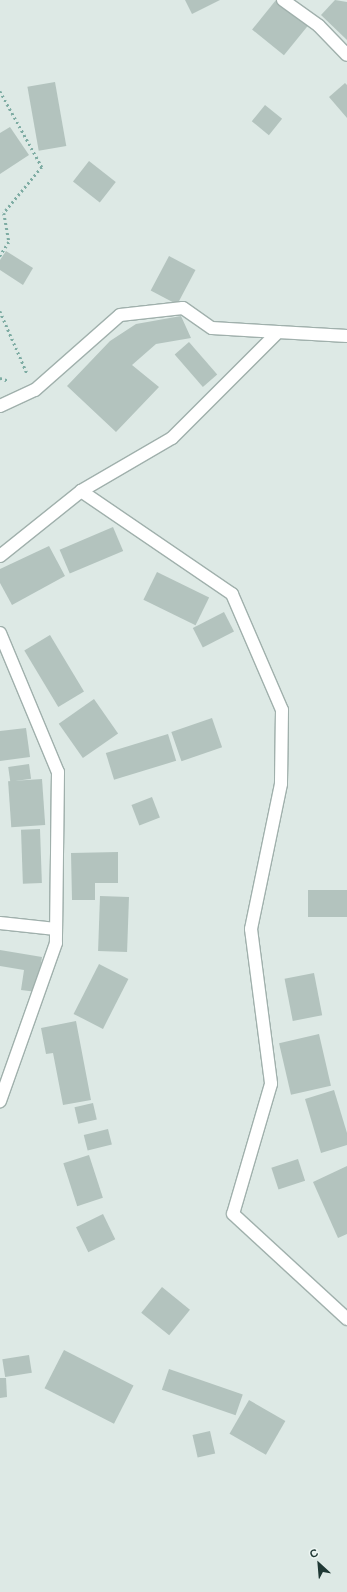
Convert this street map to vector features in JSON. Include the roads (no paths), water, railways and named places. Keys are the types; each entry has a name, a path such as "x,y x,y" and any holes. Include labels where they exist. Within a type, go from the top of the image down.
{"street":[{"path":"283,0 318,26 347,55"},
{"path":"0,406 35,390 120,315 183,308 212,328 347,336"},
{"path":"0,556 81,491 172,438 278,332"},
{"path":"81,491 232,594 282,710 281,784 251,929 271,1084 233,1214 347,1319"},
{"path":"0,633 58,772 56,943 0,1101"},
{"path":"0,923 56,929"}]}
